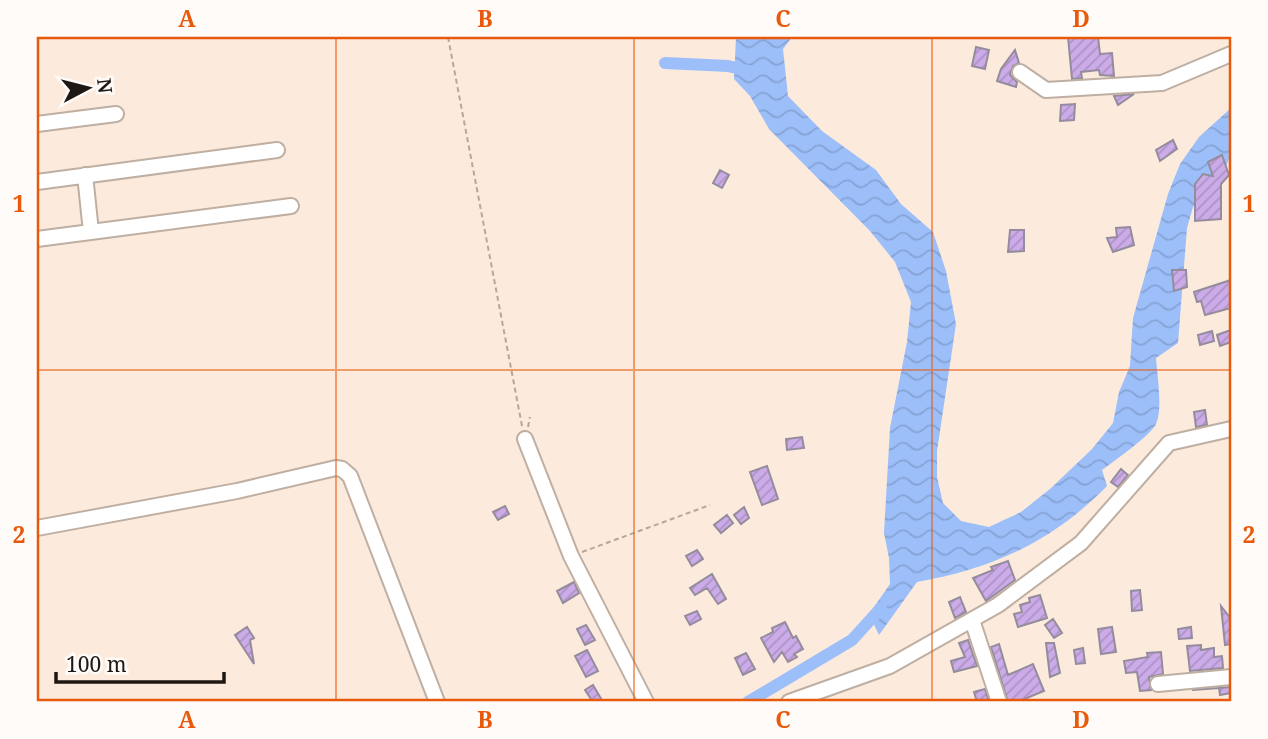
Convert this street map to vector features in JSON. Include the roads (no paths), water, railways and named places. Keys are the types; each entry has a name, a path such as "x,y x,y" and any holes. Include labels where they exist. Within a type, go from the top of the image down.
{"street":[{"path":"1020,72 1046,90 1162,83 1231,54"},
{"path":"37,124 116,114"},
{"path":"37,182 277,150"},
{"path":"85,175 91,232"},
{"path":"37,239 290,206"},
{"path":"789,702 890,666 998,605 1080,543 1169,443 1231,429"},
{"path":"525,439 571,556 646,702"},
{"path":"37,528 237,491 342,468 350,476 437,702"},
{"path":"972,620 999,702"},
{"path":"1158,684 1231,677"}],"water":[{"path":"736,37 792,37 783,49 788,96 822,131 876,170 901,204 933,232 946,271 956,324 937,451 937,477 943,503 961,521 989,527 1021,512 1050,489 1092,449 1113,423 1119,392 1130,366 1133,318 1168,194 1180,164 1199,137 1231,108 1231,154 1221,179 1193,207 1187,228 1178,343 1156,358 1159,400 1156,424 1102,470 1107,486 1065,523 996,561 917,582 879,635 869,614 890,584 884,533 890,428 907,342 911,302 895,262 870,231 769,129 750,96 734,79"}],"waterway":[{"path":"665,63 728,66 748,71"},
{"path":"748,702 852,640 881,608"}]}
